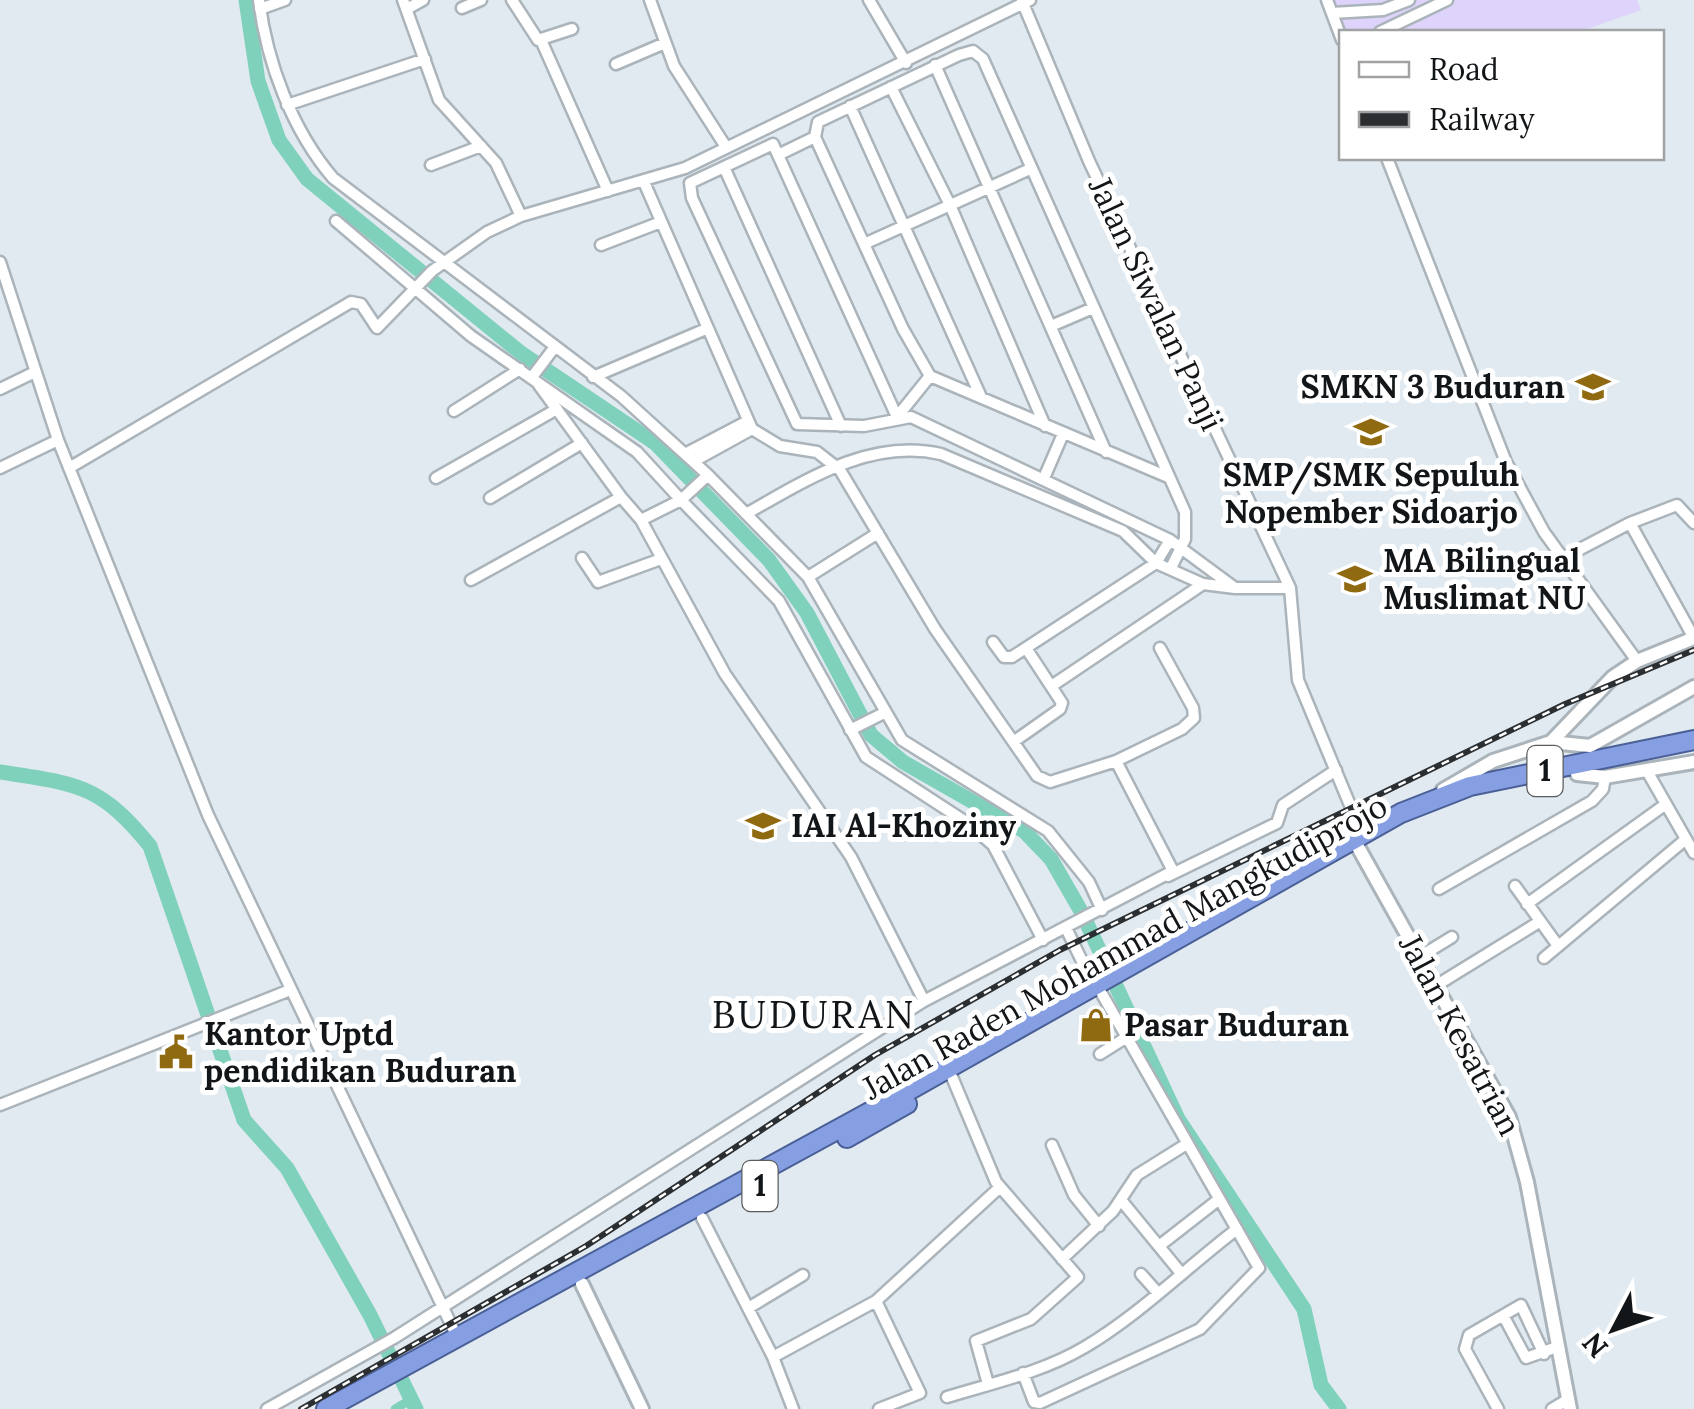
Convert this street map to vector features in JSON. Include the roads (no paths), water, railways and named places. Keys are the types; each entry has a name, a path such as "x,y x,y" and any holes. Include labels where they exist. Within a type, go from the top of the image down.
{"highway":[{"name":"1","path":"1670,750 1694,740"},
{"name":"1","path":"1670,750 1694,751"},
{"name":"Jalan Raden Mohammad Mangkudiprojo","path":"1360,840 1464,799 1670,750"},
{"name":"Jalan Raden Mohammad Mangkudiprojo","path":"326,1409 582,1284 702,1218 1425,803 1470,786 1670,750"},
{"name":"Jalan Raden Mohammad Mangkudiprojo","path":"902,1101 952,1077 1099,990"},
{"name":"Jalan Raden Mohammad Mangkudiprojo","path":"412,1369 458,1339 879,1114"},
{"name":"Jalan Raden Mohammad Mangkudiprojo","path":"348,1409 389,1381"}],"street":[{"path":"285,0 260,4 287,105 313,155 333,178 443,262 551,353 593,376 690,458 808,577 881,715 912,749 1006,802 1058,839 1096,913"},
{"path":"422,0 405,4 446,111 496,163 522,216"},
{"path":"462,8 481,0"},
{"path":"512,0 530,33 542,40 608,191"},
{"path":"650,0 678,74 726,147"},
{"path":"868,0 906,63"},
{"path":"1327,0 1339,32"},
{"path":"1332,14 1382,10 1408,0"},
{"path":"1382,10 1384,29 1447,0"},
{"path":"69,468 352,302 361,304 377,328 432,271 487,232 522,216 644,182 768,129 1025,1"},
{"name":"Jalan Siwalan Panji","path":"1025,1 1090,161 1290,588 1298,680 1360,840"},
{"path":"542,40 572,29"},
{"path":"616,64 665,43"},
{"path":"1168,477 930,376 917,358 816,137 818,122 967,52 982,59 1030,169 1168,477 1186,519 1181,549 1171,568"},
{"path":"287,105 425,60"},
{"path":"936,66 992,185 1106,453"},
{"path":"892,87 950,205 1044,426"},
{"path":"850,106 981,398"},
{"path":"768,129 897,417"},
{"path":"816,137 694,179 690,191 790,416 802,426 874,424 897,417 926,424 1170,540 1234,588"},
{"path":"432,165 481,146"},
{"path":"1388,160 1506,462 1544,532 1637,661"},
{"path":"724,167 841,426"},
{"path":"864,244 1030,169"},
{"path":"644,182 750,425 780,446 817,452 842,474 936,629 1046,782 1116,761 1182,730 1194,718 1160,648"},
{"path":"336,221 520,369 637,452 685,497 779,601 874,765 969,824 993,845 1043,940"},
{"path":"602,245 661,222"},
{"path":"0,262 58,440 208,815 458,1339"},
{"path":"1051,326 1092,308"},
{"path":"593,376 706,329"},
{"path":"535,376 551,353"},
{"path":"454,411 520,369"},
{"path":"0,389 35,372"},
{"path":"535,376 641,520 725,674 851,856 924,1001"},
{"path":"897,417 930,376"},
{"path":"436,478 557,409"},
{"path":"490,498 579,440 598,422"},
{"path":"690,458 750,425"},
{"path":"1044,478 1063,434"},
{"path":"0,468 58,440"},
{"path":"746,514 832,468 898,450 942,454 1122,532 1156,563 1202,584 1290,588"},
{"path":"641,520 685,497 705,477"},
{"path":"472,580 621,497"},
{"path":"1563,558 1630,523 1677,505 1694,523"},
{"path":"1630,523 1694,638"},
{"path":"808,577 878,533"},
{"path":"993,642 1007,659 1156,563 1170,540"},
{"path":"582,558 598,582 661,559"},
{"path":"1053,686 1202,584"},
{"name":"Jalan Raden Mohammad Mangkudiprojo","path":"1550,742 1613,677 1637,661 1694,638"},
{"path":"1016,740 1060,710 1062,703 1026,648"},
{"name":"Jalan Raden Mohammad Mangkudiprojo","path":"1425,803 1494,760 1550,742 1590,746 1694,687"},
{"path":"852,730 881,715"},
{"path":"1116,761 1170,862 1173,871 1167,877"},
{"name":"Jalan Raden Mohammad Mangkudiprojo","path":"1577,774 1606,776 1694,762"},
{"path":"267,1409 444,1307 924,1001 1277,823 1283,805 1336,770"},
{"path":"1647,771 1694,852"},
{"path":"1439,890 1592,802 1603,790 1606,776"},
{"path":"1527,904 1666,804"},
{"path":"1544,958 1556,943 1686,839"},
{"name":"Jalan Kesatrian","path":"1360,840 1515,1132 1550,1350 1568,1404"},
{"path":"1515,886 1556,943"},
{"path":"1437,985 1539,922"},
{"path":"1023,1373 1032,1398 1039,1404 1200,1329 1259,1270 1258,1260 1185,1145 1099,990 1071,925"},
{"path":"1420,956 1452,937"},
{"path":"0,1105 290,990"},
{"path":"1100,1054 1127,1037"},
{"path":"952,1077 999,1188 1076,1274 1076,1282 1025,1322 976,1342 988,1384"},
{"path":"1052,1145 1074,1195 1099,1226"},
{"path":"1062,1259 1099,1226 1137,1175 1185,1145"},
{"path":"773,1357 876,1302 999,1188"},
{"path":"1121,1200 1180,1272"},
{"path":"1159,1246 1218,1200"},
{"path":"702,1218 750,1308 793,1409"},
{"path":"947,1397 1023,1373 1086,1346 1129,1318 1236,1228"},
{"path":"1141,1274 1157,1292"},
{"path":"750,1308 803,1275"},
{"path":"582,1284 642,1409"},
{"path":"876,1302 920,1392 914,1399 879,1409"},
{"path":"1498,1409 1465,1342 1521,1305 1550,1350 1526,1358 1504,1317"},
{"path":"1552,1409 1568,1404"}],"waterway":[{"path":"246,0 258,81 279,140 307,179 521,353 655,443 769,560 807,613 871,735 903,762 1024,831 1051,859 1082,913 1178,1119 1304,1309 1321,1385 1339,1409"},
{"path":"0,772 84,790 116,810 150,846 244,1120 287,1168 370,1315 416,1409"},
{"path":"395,1409 410,1400"}],"railway":[{"path":"301,1409 586,1246 875,1055 1060,950 1565,704 1694,650"}],"place":[{"name":"SMKN 3 Buduran","path":"1593,387"},
{"name":"SMP/SMK Sepuluh Nopember Sidoarjo","path":"1371,432"},
{"name":"MA Bilingual Muslimat NU","path":"1355,579"},
{"name":"IAI Al-Khoziny","path":"763,826"},
{"name":"Pasar Buduran","path":"1096,1025"},
{"name":"Kantor Uptd pendidikan Buduran","path":"176,1052"}],"district":[{"name":"BUDURAN","path":"814,1015"}]}
